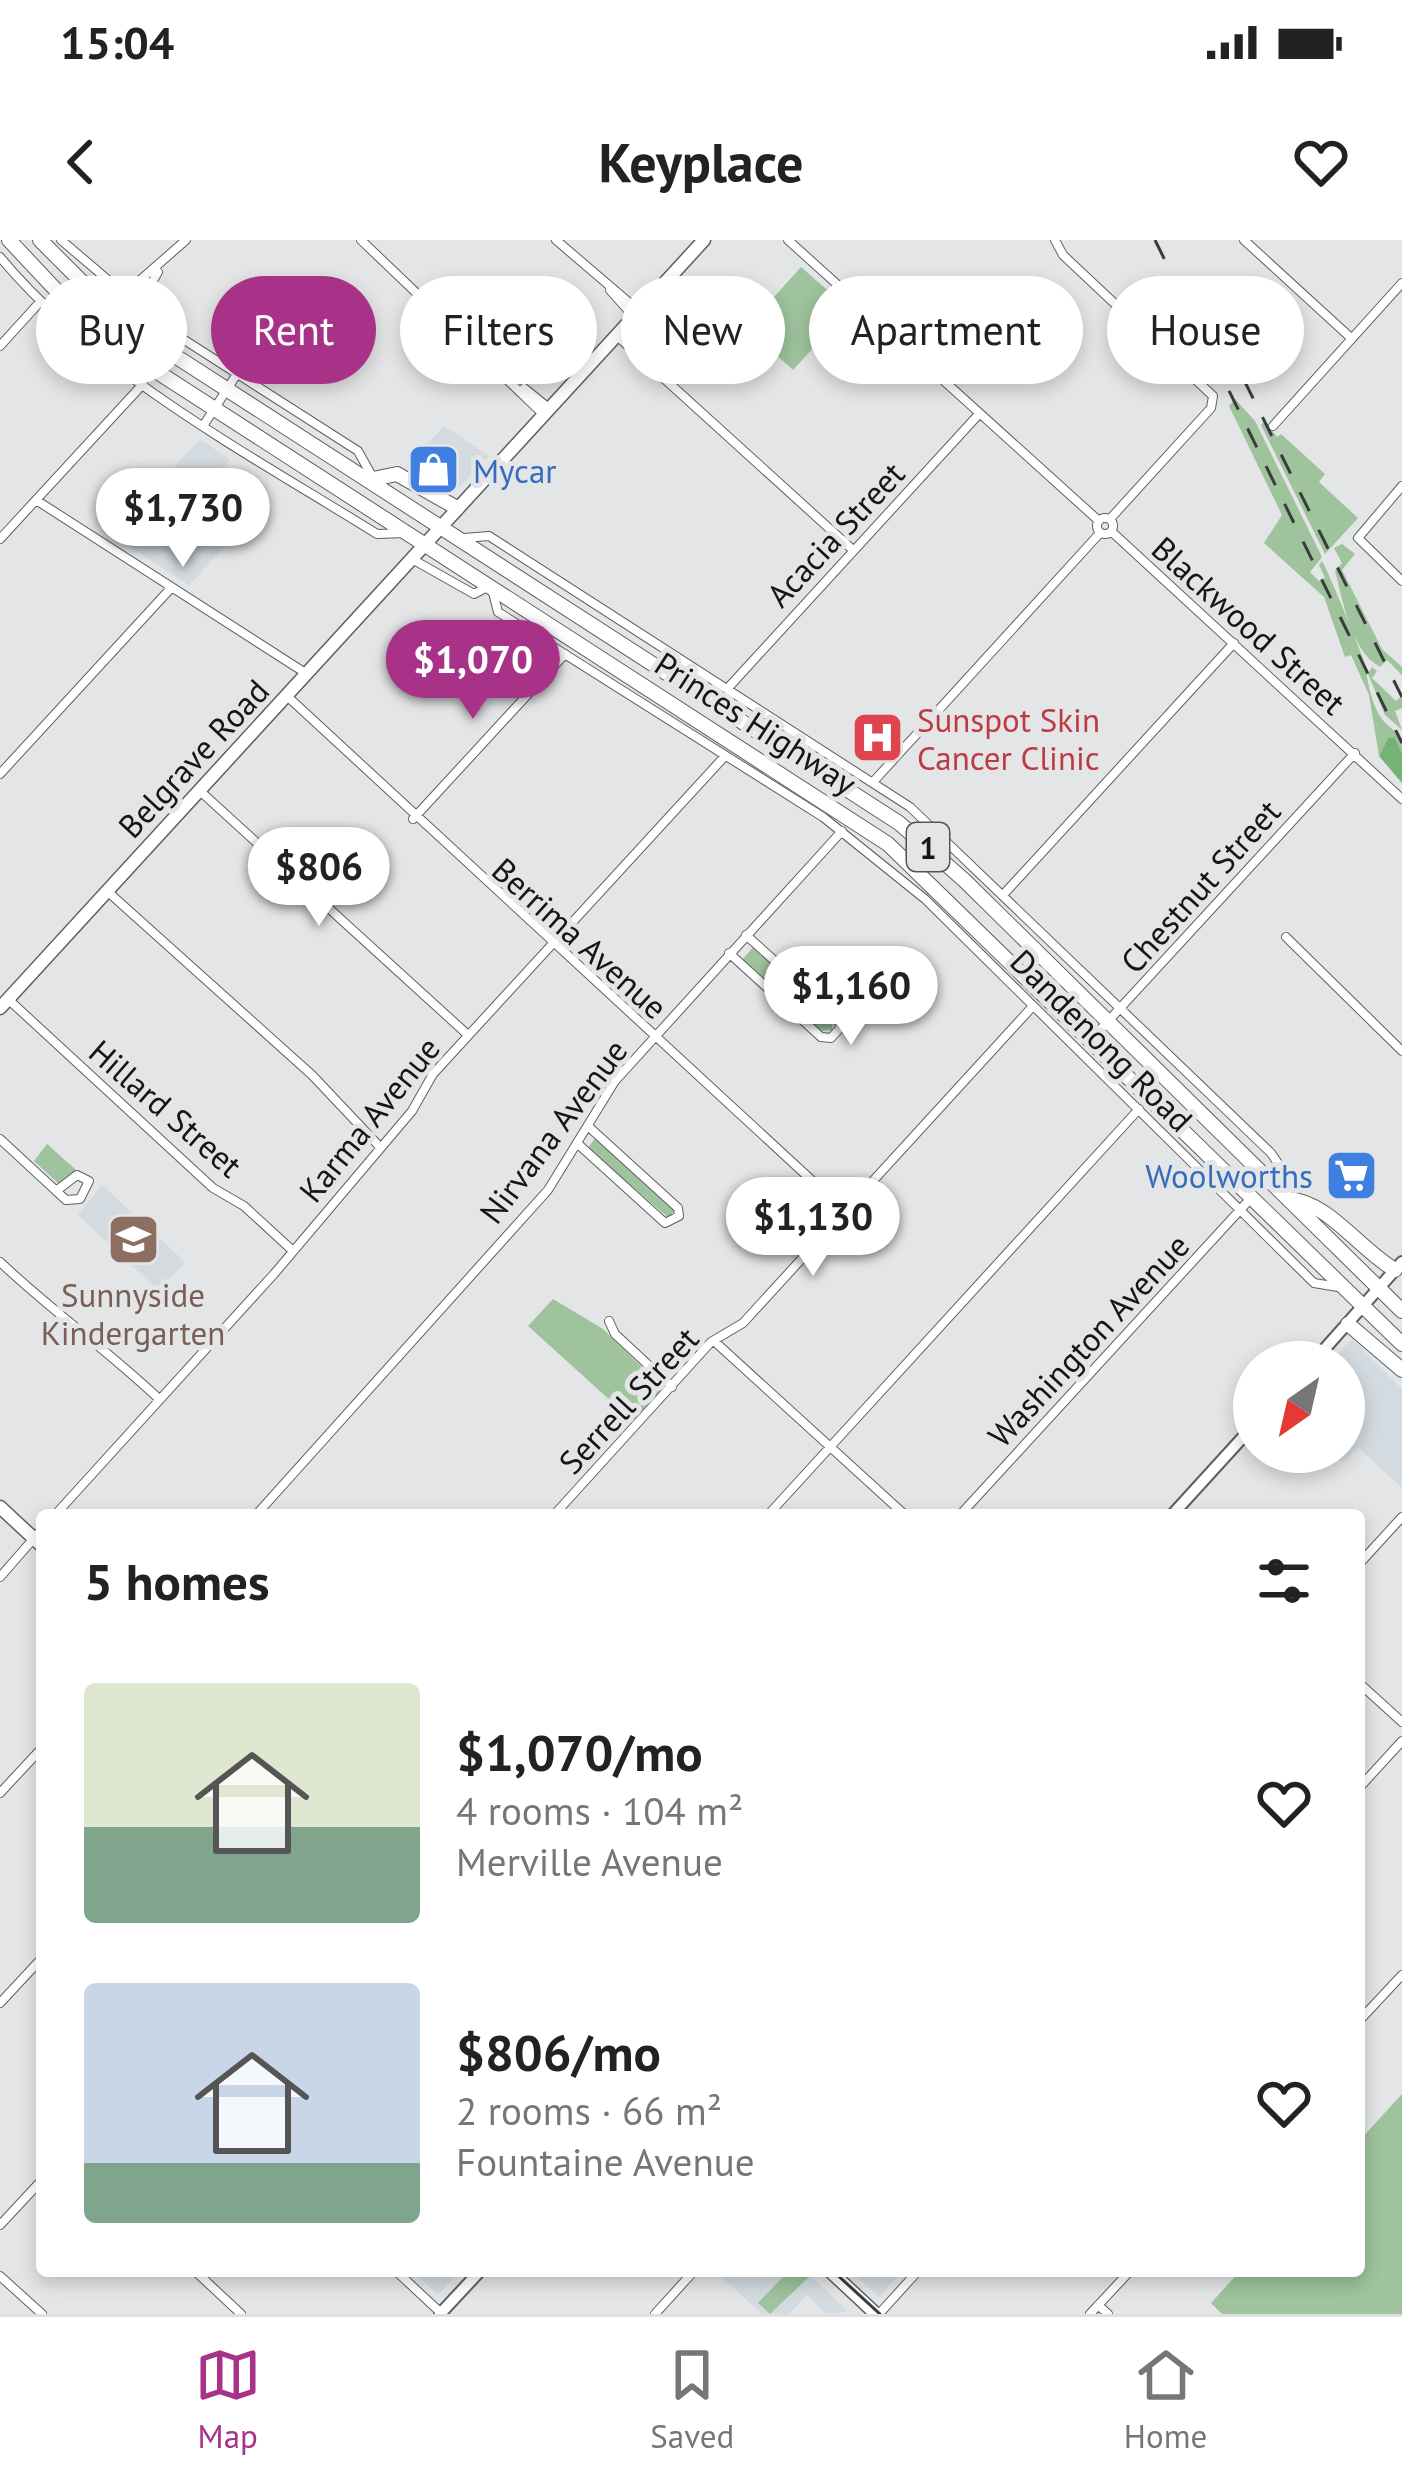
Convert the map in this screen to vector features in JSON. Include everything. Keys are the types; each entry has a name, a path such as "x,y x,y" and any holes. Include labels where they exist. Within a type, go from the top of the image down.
{"highway":[{"name":"Princes Highway","path":"9,240 99,330 214,409 793,778 921,872 1402,1344"},
{"name":"Princes Highway","path":"40,240 128,322 807,759 929,847 1400,1307"},
{"path":"373,479 397,474 457,508"},
{"path":"793,778 807,759"},
{"path":"1288,1198 1316,1204 1366,1253 1398,1266"},
{"path":"1348,1324 1402,1370"}],"main road":[{"name":"Belgrave Road","path":"671,276 704,240"},
{"name":"Belgrave Road","path":"4,1003 621,329"},
{"path":"0,1507 36,1535"},
{"path":"836,2277 872,2313"}],"street":[{"path":"61,240 100,276"},
{"path":"149,276 186,240"},
{"path":"361,240 547,412"},
{"path":"556,240 621,299"},
{"path":"788,240 1099,520 1100,533"},
{"path":"1055,240 1063,255 1213,396 1211,408 1110,519 1099,520"},
{"path":"1244,240 1351,338"},
{"path":"0,257 36,298"},
{"path":"156,276 162,266"},
{"path":"1273,425 1402,283"},
{"path":"0,346 36,306"},
{"path":"616,334 854,550"},
{"path":"0,539 143,384 377,534 389,538 406,532"},
{"path":"205,423 231,384"},
{"path":"253,384 358,451 373,479"},
{"name":"Acacia Street","path":"728,688 979,414"},
{"path":"1402,486 1358,538 1402,581"},
{"path":"36,500 307,674"},
{"path":"874,782 1100,533 1112,532 1110,519"},
{"name":"Blackwood Street","path":"1112,532 1402,799"},
{"name":"Dandenong Road","path":"462,538 489,536 874,782 936,829 1282,1166"},
{"path":"412,559 473,594 490,585"},
{"name":"Dandenong Road","path":"490,585 498,613 842,831 926,899 1314,1283 1346,1289"},
{"path":"0,774 171,588"},
{"path":"588,619 589,600"},
{"path":"1003,895 1234,643"},
{"path":"413,818 565,654"},
{"name":"Berrima Avenue","path":"287,696 413,818 845,1211"},
{"name":"Chestnut Street","path":"1080,1052 1355,753"},
{"name":"Karma Avenue","path":"60,1509 293,1251 468,1035 725,756"},
{"path":"200,791 468,1035"},
{"name":"Nirvana Avenue","path":"261,1509 548,1190 615,1081 842,831"},
{"path":"107,892 311,1075 380,1147"},
{"path":"729,952 821,1037 831,1038 840,1028 838,1019 746,934"},
{"path":"1286,938 1402,1051"},
{"name":"Hillard Street","path":"4,1003 213,1188 244,1206 293,1251"},
{"name":"Serrell Street","path":"559,1509 714,1340 740,1327 1033,1005"},
{"path":"773,1509 1139,1109"},
{"path":"578,1144 665,1223 679,1216 678,1208 589,1127"},
{"path":"0,1138 56,1191"},
{"path":"1252,1164 1282,1166 1288,1198"},
{"name":"Washington Avenue","path":"965,1509 1252,1197"},
{"path":"0,1262 158,1398"},
{"path":"1332,1341 1398,1266"},
{"path":"610,1321 615,1334 671,1387"},
{"path":"714,1340 898,1509"},
{"path":"1178,1509 1233,1448"},
{"path":"1365,1557 1402,1517"},
{"path":"0,1577 36,1542"},
{"path":"1365,1689 1402,1723"},
{"path":"1365,1781 1402,1741"},
{"path":"0,1793 36,1754"},
{"path":"0,2003 36,1964"},
{"path":"1365,2015 1400,1979"},
{"path":"0,2225 36,2186"},
{"path":"0,2276 41,2314"},
{"path":"201,2277 241,2314"},
{"path":"402,2277 441,2313 474,2277"},
{"path":"655,2314 689,2277"},
{"path":"872,2313 911,2277"},
{"path":"1090,2314 1125,2277"},
{"path":"1098,2306 1108,2314"}],"shaded area":[{"path":"444,426 489,456 452,495 407,466"},
{"path":"200,439 230,460 187,507 234,537 189,585 113,536 141,504 123,488 135,474 156,487"},
{"name":"Sunnyside Kindergarten","path":"102,1185 185,1262 159,1291 78,1215"},
{"path":"1365,1352 1402,1389 1402,1488 1365,1454"},
{"path":"419,2277 454,2277 438,2295"},
{"path":"722,2277 811,2277 848,2311 827,2314 807,2295 789,2314 762,2314"},
{"path":"857,2277 897,2277 879,2297"}],"green space":[{"path":"801,267 811,276 809,353 793,370 785,363 785,285"},
{"path":"1235,399 1255,421 1322,557 1310,572 1319,581 1325,578 1319,565 1322,561 1363,659 1375,707 1402,739 1402,753 1395,738 1388,738 1379,756 1369,695 1351,655 1345,657 1324,597 1264,543 1282,515 1229,406"},
{"path":"1265,420 1277,437 1281,434 1325,474 1319,482 1358,518 1325,554 1261,425"},
{"path":"1342,544 1355,554 1342,570 1382,649 1402,667 1402,675 1387,660 1380,667 1370,660 1355,638 1335,571 1342,563 1334,548"},
{"path":"1372,667 1377,671 1372,678 1396,701 1402,696 1402,708 1395,711 1402,730 1385,715 1368,674"},
{"path":"1388,738 1395,738 1402,753 1402,783 1379,756"},
{"path":"754,946 832,1018 832,1030 820,1031 742,960"},
{"path":"595,1138 674,1209 671,1220 588,1148"},
{"path":"47,1144 76,1170 61,1186 34,1161"},
{"path":"553,1299 603,1329 664,1389 633,1421 528,1326"},
{"path":"1402,2094 1402,2314 1222,2314 1211,2303 1235,2277 1365,2277 1365,2134"},
{"path":"783,2277 809,2277 770,2314 758,2303"}],"tram line":[{"path":"840,2277 880,2314"}],"railway":[{"path":"1155,240 1402,743"},
{"path":"1246,384 1402,697"}],"place":[{"name":"Mycar","path":"434,470"},
{"name":"Sunspot Skin Cancer Clinic","path":"878,738"},
{"name":"Woolworths","path":"1352,1175"},
{"name":"Sunnyside Kindergarten","path":"133,1240"}]}
